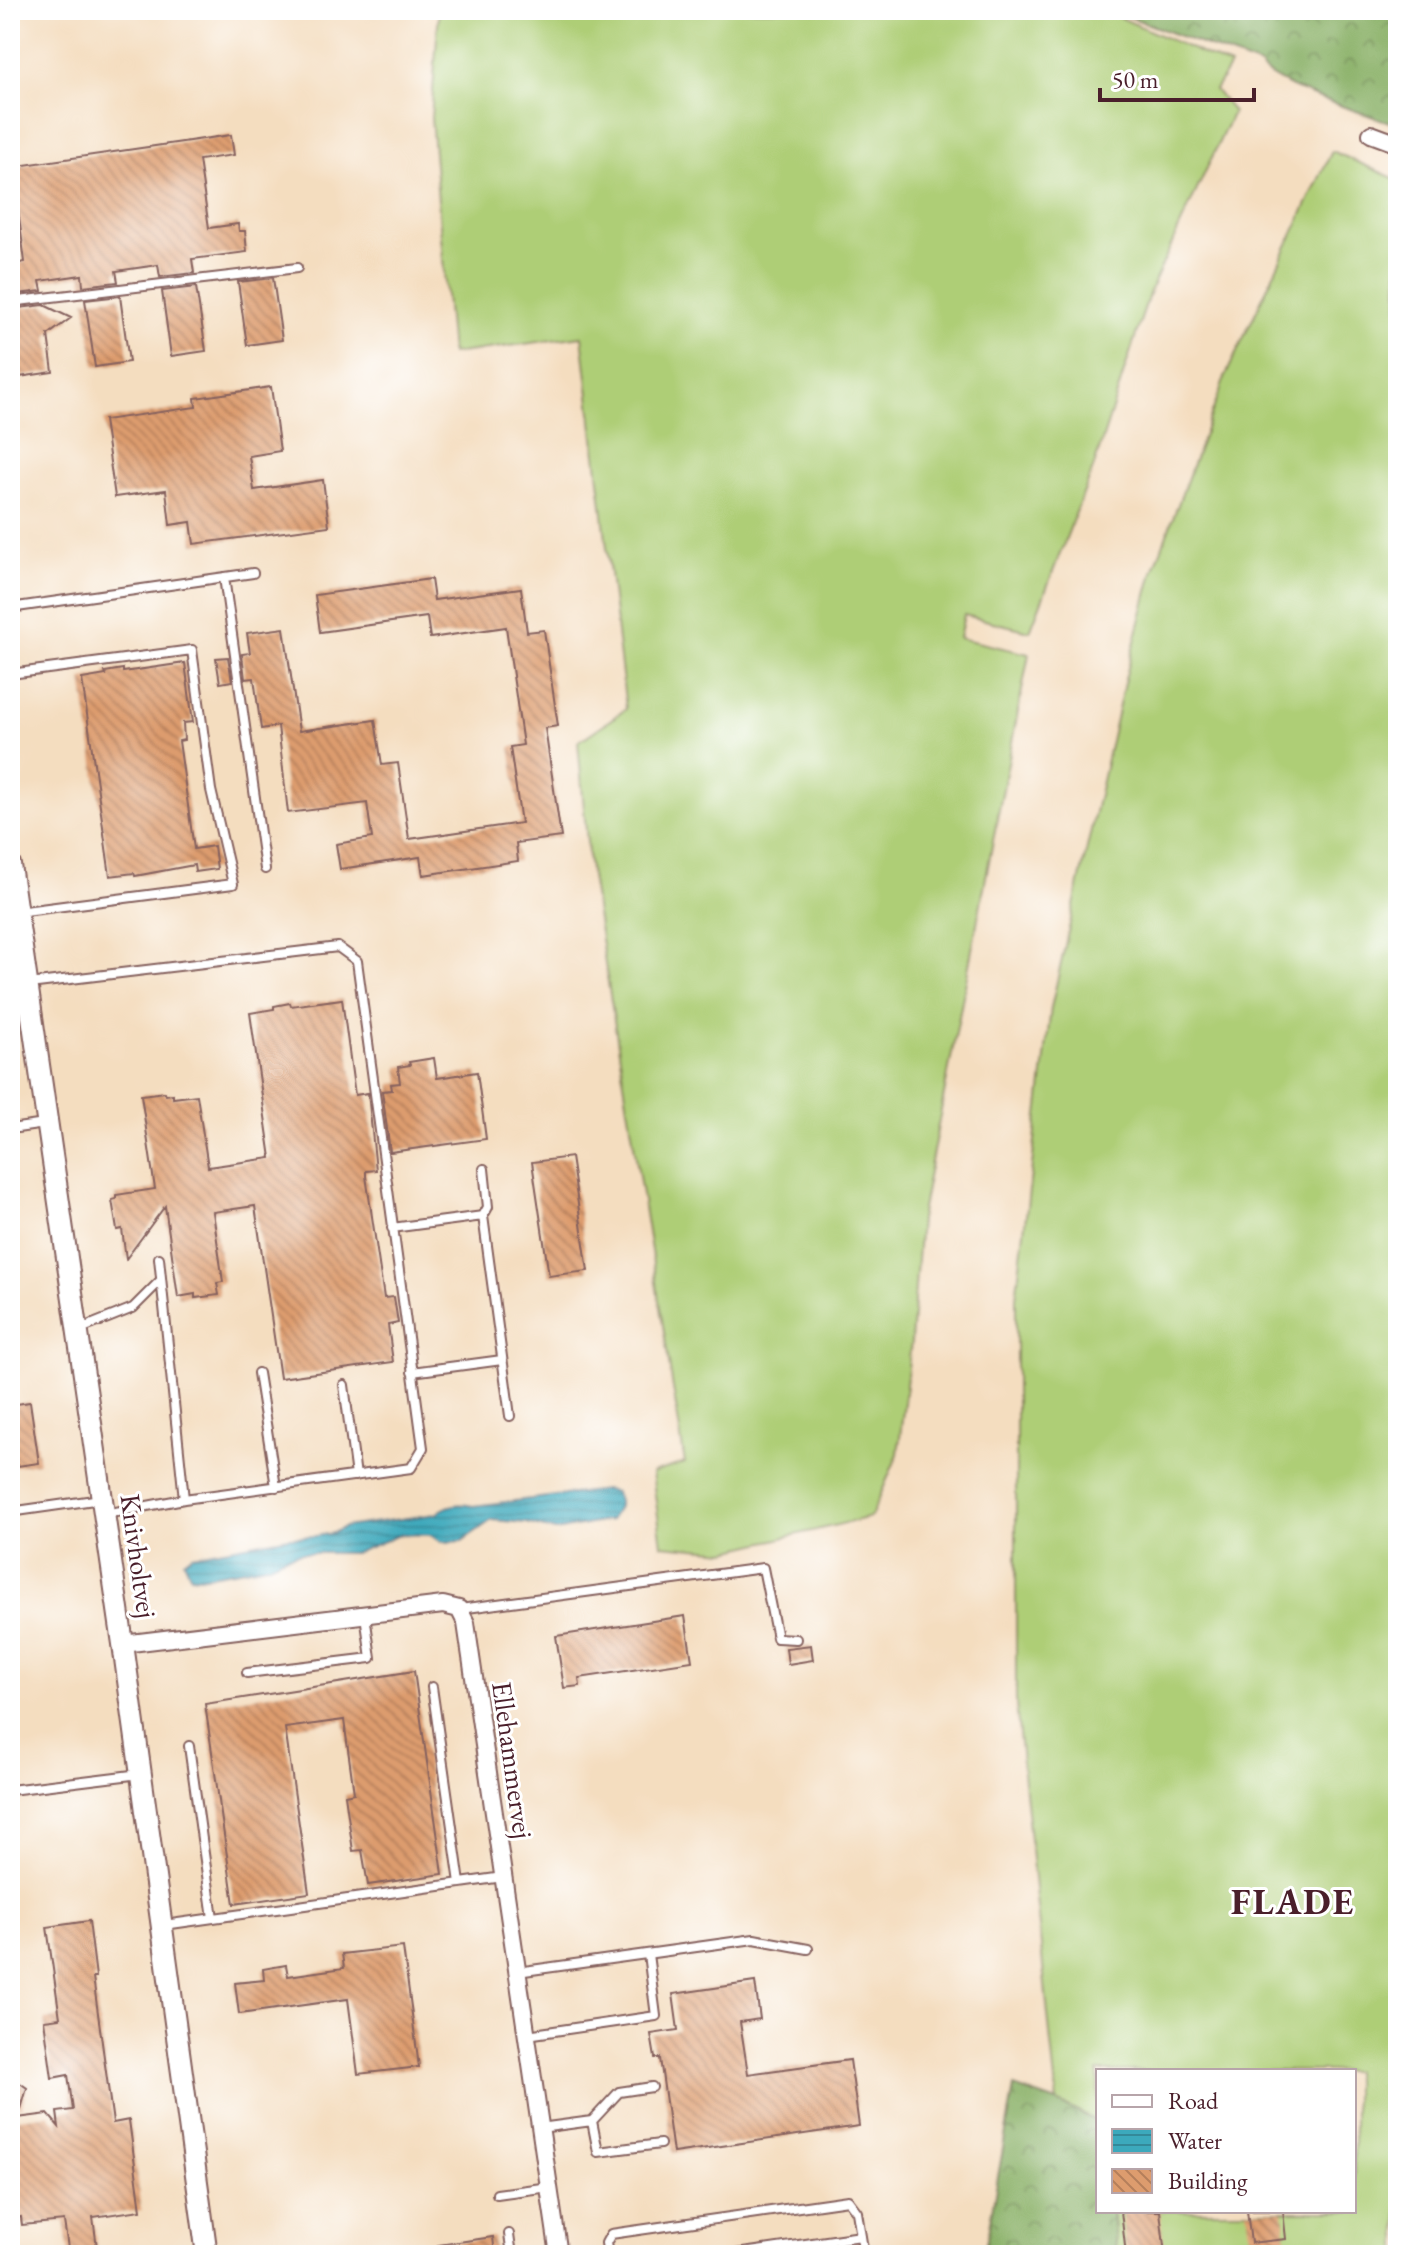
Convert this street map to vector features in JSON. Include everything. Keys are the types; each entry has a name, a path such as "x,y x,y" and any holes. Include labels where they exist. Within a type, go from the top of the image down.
{"street":[{"path":"1371,134 1398,144"},
{"name":"Knivholtvej","path":"10,865 15,920 123,1644 207,2255"},
{"path":"123,1644 443,1605 459,1609"},
{"name":"Ellehammervej","path":"459,1609 466,1623 559,2255"}],"lane":[{"path":"10,302 297,268"},
{"path":"10,608 253,573"},
{"path":"224,577 265,869"},
{"path":"10,674 192,650 211,790 233,884 15,920"},
{"path":"10,1512 184,1499 411,1468 423,1448 357,961 338,947 27,985"},
{"path":"10,1129 47,1124"},
{"path":"484,1169 488,1207 483,1216 510,1416"},
{"path":"392,1228 483,1216"},
{"path":"159,1258 184,1499"},
{"path":"77,1330 133,1308 161,1280"},
{"path":"412,1372 502,1360"},
{"path":"258,1373 276,1487"},
{"path":"344,1385 356,1476"},
{"path":"459,1609 763,1568 777,1638 796,1639"},
{"path":"247,1673 371,1658 365,1615"},
{"path":"432,1687 460,1883"},
{"path":"189,1746 213,1918"},
{"path":"10,1790 140,1773"},
{"path":"161,1925 503,1877"},
{"path":"517,1972 754,1939 808,1949"},
{"path":"527,2035 656,2016 648,1954"},
{"path":"540,2128 592,2121 619,2092 652,2087"},
{"path":"592,2121 598,2152 660,2144"},
{"path":"497,2194 549,2187"},
{"path":"608,2255 606,2243 611,2234 848,2200 857,2212 864,2255"},
{"path":"509,2234 512,2255"},
{"path":"729,2255 861,2236"}],"green space":[{"path":"439,10 1103,10 1230,66 1215,90 1233,112 1150,291 1094,466 1030,631 964,615 959,638 1029,654 920,1219 911,1342 898,1454 871,1517 727,1551 662,1545 652,1473 685,1463 589,864 578,742 626,709 582,336 451,354 431,118"},
{"path":"1111,10 1398,10 1398,125 1302,91 1283,83 1260,66"},
{"path":"1332,151 1398,180 1398,2255 1116,2255 1112,2213 1356,2213 1356,2069 1096,2069 1096,2121 1057,2102 1016,1704 1016,1298 1051,1008 1124,683 1153,572 1226,375"},
{"path":"1014,2087 1057,2102 1096,2121 1096,2213 1112,2213 1116,2255 984,2255"}],"water":[{"path":"605,1490 615,1492 618,1500 617,1510 610,1520 555,1531 527,1523 492,1520 462,1541 442,1542 430,1535 402,1534 355,1553 301,1553 267,1565 199,1577 191,1576 184,1561 192,1555 289,1537 333,1533 344,1527 436,1514 453,1505 473,1506"}],"building":[{"path":"231,135 234,155 199,160 209,228 238,224 239,231 245,231 247,252 192,259 194,273 160,277 158,265 116,271 118,282 83,286 82,275 40,281 42,291 10,295 10,265 25,262 15,187 10,187 10,167"},
{"path":"273,278 282,340 247,345 238,282"},
{"path":"196,287 206,351 171,356 162,291"},
{"path":"120,296 129,362 95,367 85,300"},
{"path":"44,305 71,318 48,335 53,372 19,377 10,309"},
{"path":"271,387 280,451 249,456 254,490 323,480 329,526 194,544 191,522 170,525 166,490 115,497 104,420 196,407 195,398"},
{"path":"431,579 434,600 521,588 527,632 544,630 558,726 545,728 561,837 516,843 518,861 423,875 420,857 340,869 336,844 372,838 367,803 288,813 278,726 261,729 254,678 245,679 242,654 250,653 247,633 284,628 299,731 375,720 382,765 398,763 409,839 521,823 510,747 523,745 506,627 430,638 427,617 320,632 315,595"},
{"path":"228,657 232,681 220,683 216,658"},
{"path":"185,663 193,722 183,723 184,740 179,741 194,849 214,846 217,869 195,872 194,865 135,876 134,873 110,876 82,679 123,669 123,672"},
{"path":"342,999 355,1095 368,1093 376,1170 366,1171 366,1176 384,1298 394,1297 398,1323 388,1325 393,1362 280,1378 255,1206 213,1212 223,1282 217,1283 219,1295 195,1298 195,1294 178,1297 165,1206 126,1259 122,1229 117,1230 112,1200 116,1199 116,1195 155,1189 141,1095 165,1092 166,1095 173,1094 173,1098 197,1095 208,1167 271,1158 250,1013 290,1003 291,1006"},
{"path":"434,1058 437,1078 477,1072 486,1139 390,1152 382,1091 392,1090 391,1084 400,1083 398,1067"},
{"path":"571,1157 588,1271 549,1276 532,1162"},
{"path":"30,1402 39,1463 10,1467 10,1405"},
{"path":"685,1616 692,1661 579,1678 580,1686 564,1688 556,1636"},
{"path":"811,1645 813,1660 788,1664 786,1648"},
{"path":"414,1671 443,1874 368,1885 362,1850 353,1851 345,1795 354,1793 344,1720 285,1728 309,1893 234,1904 205,1704"},
{"path":"89,1921 96,1977 93,1977 113,2123 129,2120 141,2210 93,2217 98,2255 69,2255 64,2221 22,2225 21,2217 10,2219 10,2119 48,2114 59,2127 57,2112 73,2110 68,2075 52,2078 44,2020 60,2018 47,1927"},
{"path":"403,1947 419,2067 358,2074 348,1999 239,2014 235,1983 264,1980 263,1969 286,1965 288,1976 344,1968 342,1954"},
{"path":"755,1982 760,2019 740,2022 748,2074 850,2060 859,2126 673,2153 660,2058 655,2058 651,2034 678,2030 673,1994"},
{"path":"20,2083 27,2088 21,2109 10,2094 13,2084"},
{"path":"1121,2213 1160,2213 1165,2255 1126,2255"},
{"path":"1247,2213 1283,2213 1286,2239 1251,2243"},
{"path":"493,2237 495,2255 439,2255 438,2245"}],"district":[{"name":"FLADE","path":"1293,1901"}]}
